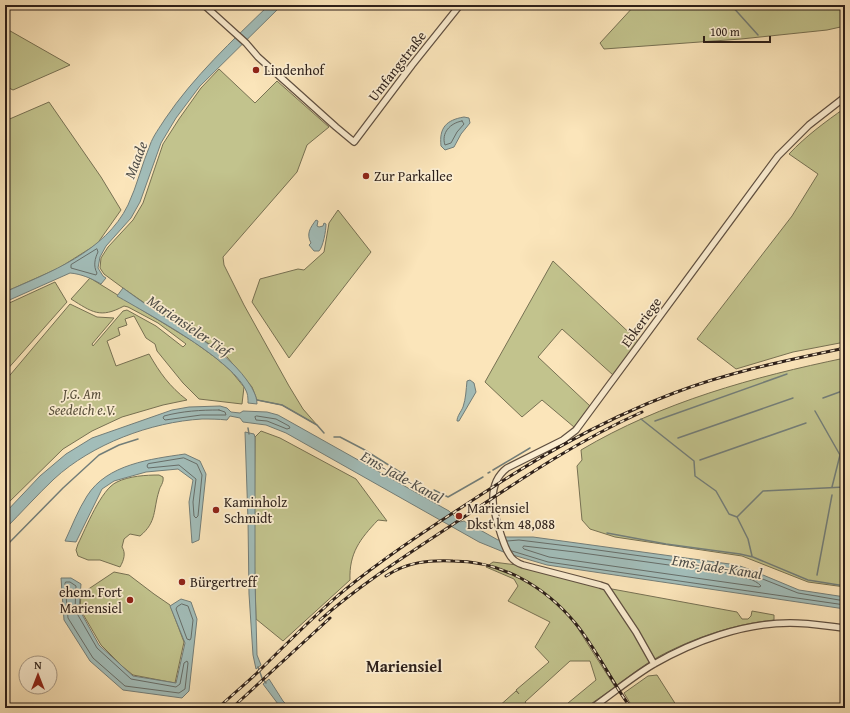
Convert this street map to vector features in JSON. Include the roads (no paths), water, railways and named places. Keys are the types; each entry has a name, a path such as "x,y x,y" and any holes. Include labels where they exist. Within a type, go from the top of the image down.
{"street":[{"name":"Umfangstraße","path":"204,5 246,43 258,57 354,142 407,71 460,5"},
{"name":"Ebkeriege","path":"654,664 636,632 606,587 523,565 513,559 508,553 501,534 492,498 495,485 502,472 518,462 563,440 576,430 778,156 809,125 845,97"},
{"path":"592,708 654,664 710,638 733,631 789,623 814,624 845,628"}],"water":[{"path":"269,5 282,5 200,86 176,118 161,143 140,202 131,218 106,246 100,257 98,268 106,278 101,284 78,274 70,273 5,302 5,292 40,277 75,259 105,236 118,221 128,205 151,142 176,103 227,46"},
{"path":"464,117 469,118 470,123 461,134 454,147 445,150 441,146 441,134 445,126 453,120"},
{"path":"316,220 318,221 317,226 319,227 323,226 324,223 326,224 324,239 319,251 314,251 309,245 311,243 309,231"},
{"path":"123,288 216,349 227,358 250,385 255,394 257,404 248,403 247,393 240,380 209,353 190,339 117,296"},
{"path":"470,380 474,383 476,392 459,421 457,421 464,404 467,381"},
{"name":"Ems-Jade-Kanal","path":"220,406 227,408 231,412 267,412 278,415 449,511 460,522 464,521 498,540 505,537 533,537 737,565 799,590 845,597 845,609 547,565 506,553 479,542 286,433 266,425 243,422 240,418 230,416 227,420 202,419 163,425 143,430 104,445 69,466 41,491 5,529 5,513 40,476 66,454 92,438 172,410 189,407"},
{"path":"245,432 254,434 255,437 255,581 257,655 261,665 256,669 253,655 249,594"},
{"path":"185,454 200,461 206,474 199,540 192,543 189,502 193,480 178,469 146,472 114,481 102,489 76,542 65,541 87,496 96,485 106,477 118,470 144,461"},
{"path":"61,578 71,578 81,584 79,609 99,645 133,676 176,683 185,643 170,606 181,599 191,602 197,619 189,691 182,698 123,690 90,661 64,620"},
{"path":"269,679 283,701 290,708 281,708 263,684"}],"waterway":[{"path":"731,5 758,35"},
{"path":"655,421 787,374"},
{"path":"823,398 845,390"},
{"path":"678,438 793,398"},
{"path":"257,400 282,405 317,425 324,433"},
{"path":"815,411 840,455 832,487"},
{"name":"Ems-Jade-Kanal","path":"641,419 694,461 695,476 716,491 729,514 737,517 748,539 752,556"},
{"path":"700,460 806,423"},
{"name":"Mariensieler Tief","path":"248,428 249,434"},
{"name":"Ems-Jade-Kanal","path":"334,437 340,437 363,449 403,474"},
{"path":"5,547 63,488 99,455 119,445 138,439"},
{"path":"493,470 530,448"},
{"path":"840,455 845,452"},
{"name":"Ems-Jade-Kanal","path":"434,490 448,497 483,477"},
{"path":"737,517 763,491 845,487"},
{"path":"817,575 832,495"},
{"name":"Ems-Jade-Kanal","path":"607,533 666,544 740,554 753,557 808,580 845,586"},
{"name":"Mariensieler Tief","path":"258,667 262,678 266,683"}],"railway":[{"path":"218,708 257,673 324,608 363,575 409,542 535,461 617,417 674,393 759,367 845,348"},
{"path":"320,620 354,592 390,566 507,488 596,435 642,412"},
{"path":"386,576 394,571 410,565 444,561 471,562 505,571 521,578 550,598 564,610 576,624 591,644 631,708"},
{"path":"232,708 330,618"}],"place":[{"name":"Lindenhof","path":"256,70"},
{"name":"Zur Parkallee","path":"366,176"},
{"name":"Kaminholz Schmidt","path":"216,510"},
{"name":"Mariensiel Dkst km 48,088","path":"459,516"},
{"name":"Bürgertreff","path":"182,582"},
{"name":"ehem. Fort Mariensiel","path":"130,600"}],"district":[{"name":"Mariensiel","path":"404,666"}],"water label":[{"name":"Maade","path":"136,160"}],"park label":[{"name":"J.G. Am Seedeich e.V.","path":"82,402"}]}
